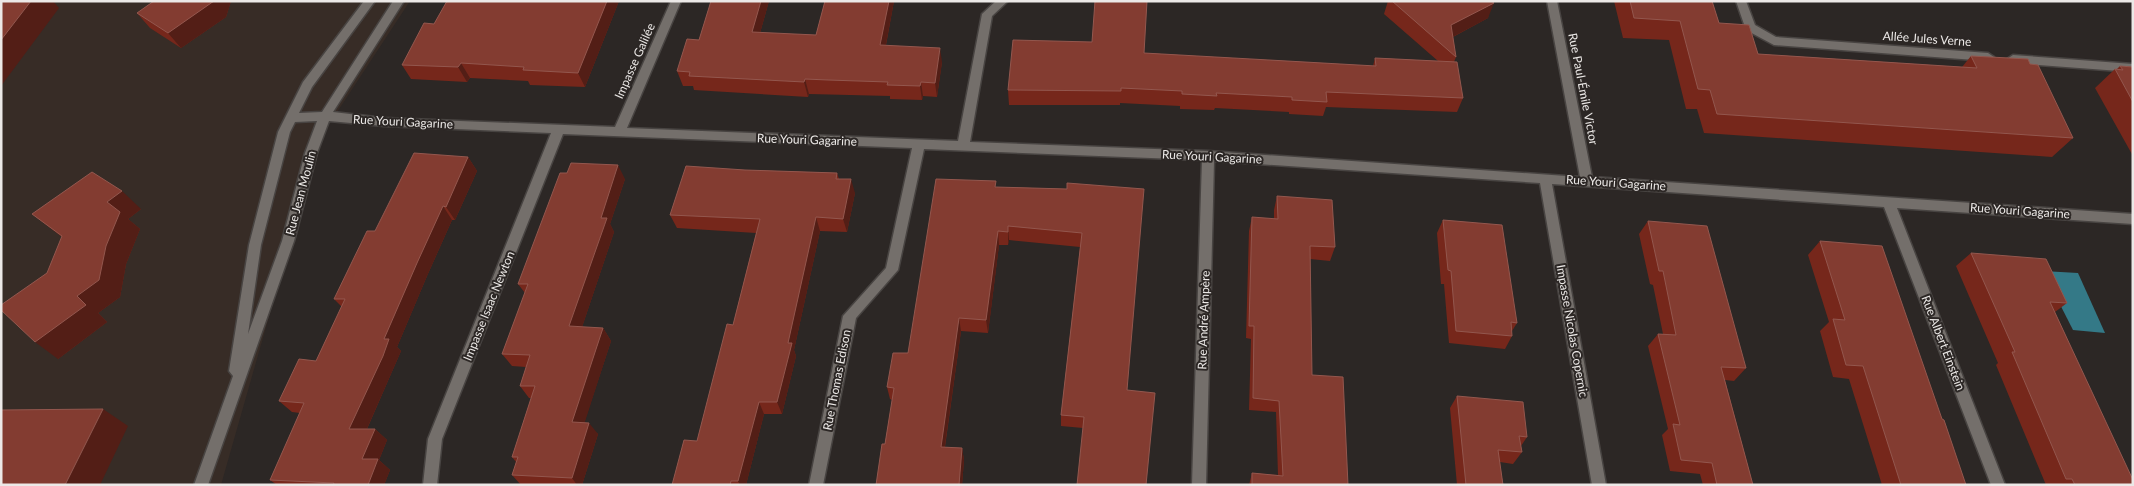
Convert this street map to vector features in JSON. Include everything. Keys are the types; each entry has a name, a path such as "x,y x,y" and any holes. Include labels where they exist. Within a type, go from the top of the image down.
{"street":[{"name":"Rue Jean Moulin","path":"233,398 256,245 284,132 306,85 370,1"},
{"name":"Rue Jean Moulin","path":"201,485 288,241 310,153 325,116 399,1"},
{"name":"Impasse Galilée","path":"619,132 676,1"},
{"path":"963,146 987,14 1002,1"},
{"name":"Rue Paul-Émile Victor","path":"1552,1 1587,181"},
{"name":"Allée Jules Verne","path":"1741,1 1750,27 1774,41 2133,68"},
{"name":"Rue Youri Gagarine","path":"290,118 325,116 384,122 1208,156 2133,219"},
{"name":"Impasse Isaac Newton","path":"430,485 435,439 559,129"},
{"name":"Rue Thomas Edison","path":"816,485 850,316 892,270 920,144"},
{"name":"Rue André Ampère","path":"1199,485 1208,156"},
{"name":"Impasse Nicolas Copernic","path":"1545,178 1599,485"},
{"name":"Rue Albert Einstein","path":"1888,201 1998,485"}],"shaded area":[{"path":"1,1 410,1 320,138 221,485 1,485"}],"water":[{"path":"2043,271 2078,273 2105,333 2073,330"}],"building":[{"path":"1,1 31,1 1,40"},
{"path":"154,1 214,1 168,33 137,13"},
{"path":"447,1 607,1 578,73 523,70 524,67 461,63 458,67 402,65 424,23 434,24"},
{"path":"711,1 761,1 752,32 816,35 825,1 889,1 880,45 940,48 935,83 921,82 920,86 887,85 888,82 805,79 804,82 689,76 690,72 677,71 687,39 699,40"},
{"path":"1095,1 1147,1 1144,53 1376,66 1375,58 1457,62 1463,98 1326,92 1327,102 1292,100 1292,97 1216,93 1217,96 1182,94 1182,91 1121,88 1121,91 1008,90 1013,40 1092,42"},
{"path":"1392,1 1491,1 1494,3 1451,25 1456,57"},
{"path":"1630,1 1712,1 1719,23 1749,25 1758,54 1977,68 1971,56 2028,59 2030,64 2038,65 2073,138 1717,114 1710,90 1698,89 1680,21 1634,18"},
{"path":"2120,66 2133,67 2133,102 2115,69 2123,70"},
{"path":"414,153 468,157 446,207 443,206 417,263 384,339 389,339 383,356 349,429 375,429 362,459 378,459 368,485 333,485 334,483 270,480 304,403 279,401 299,359 316,361 345,299 334,299 367,231 375,231"},
{"path":"571,163 618,165 601,218 607,218 569,326 603,328 572,422 589,423 572,478 512,475 518,457 512,457 535,386 520,386 530,355 502,354 528,284 518,284 560,173 567,173"},
{"path":"686,166 837,173 836,179 851,179 843,219 816,217 788,343 792,343 777,402 759,402 738,481 731,481 730,485 672,485 684,440 697,441 727,324 733,325 760,219 670,215"},
{"path":"92,172 122,191 107,202 120,212 106,246 99,280 77,296 86,305 35,342 1,310 1,305 47,273 62,236 32,214"},
{"path":"936,179 996,181 995,187 1067,189 1067,183 1144,189 1127,390 1155,393 1146,485 1077,485 1084,417 1061,415 1082,233 1008,226 1008,232 998,231 986,320 959,318 941,447 962,448 959,485 876,485 882,444 885,444 894,388 887,387 893,353 908,353"},
{"path":"1277,196 1332,200 1335,247 1310,246 1312,375 1343,377 1348,485 1252,485 1252,473 1283,476 1279,401 1253,398 1254,326 1249,326 1252,217 1278,219"},
{"path":"1443,220 1502,225 1517,323 1511,322 1512,336 1456,331 1451,271 1448,270"},
{"path":"1648,221 1707,226 1746,368 1721,367 1753,485 1717,485 1712,463 1681,460 1673,424 1680,425 1658,334 1676,335 1663,271 1659,271"},
{"path":"1820,241 1882,246 1966,485 1901,485 1863,366 1846,365 1833,319 1845,320"},
{"path":"1971,253 2046,259 2067,303 2050,302 2133,480 2133,485 2075,485 2072,479 2066,479 2012,352 2015,352"},
{"path":"1457,396 1523,402 1527,437 1519,436 1522,452 1498,450 1503,485 1466,485"},
{"path":"103,409 65,485 1,485 1,410"}]}
